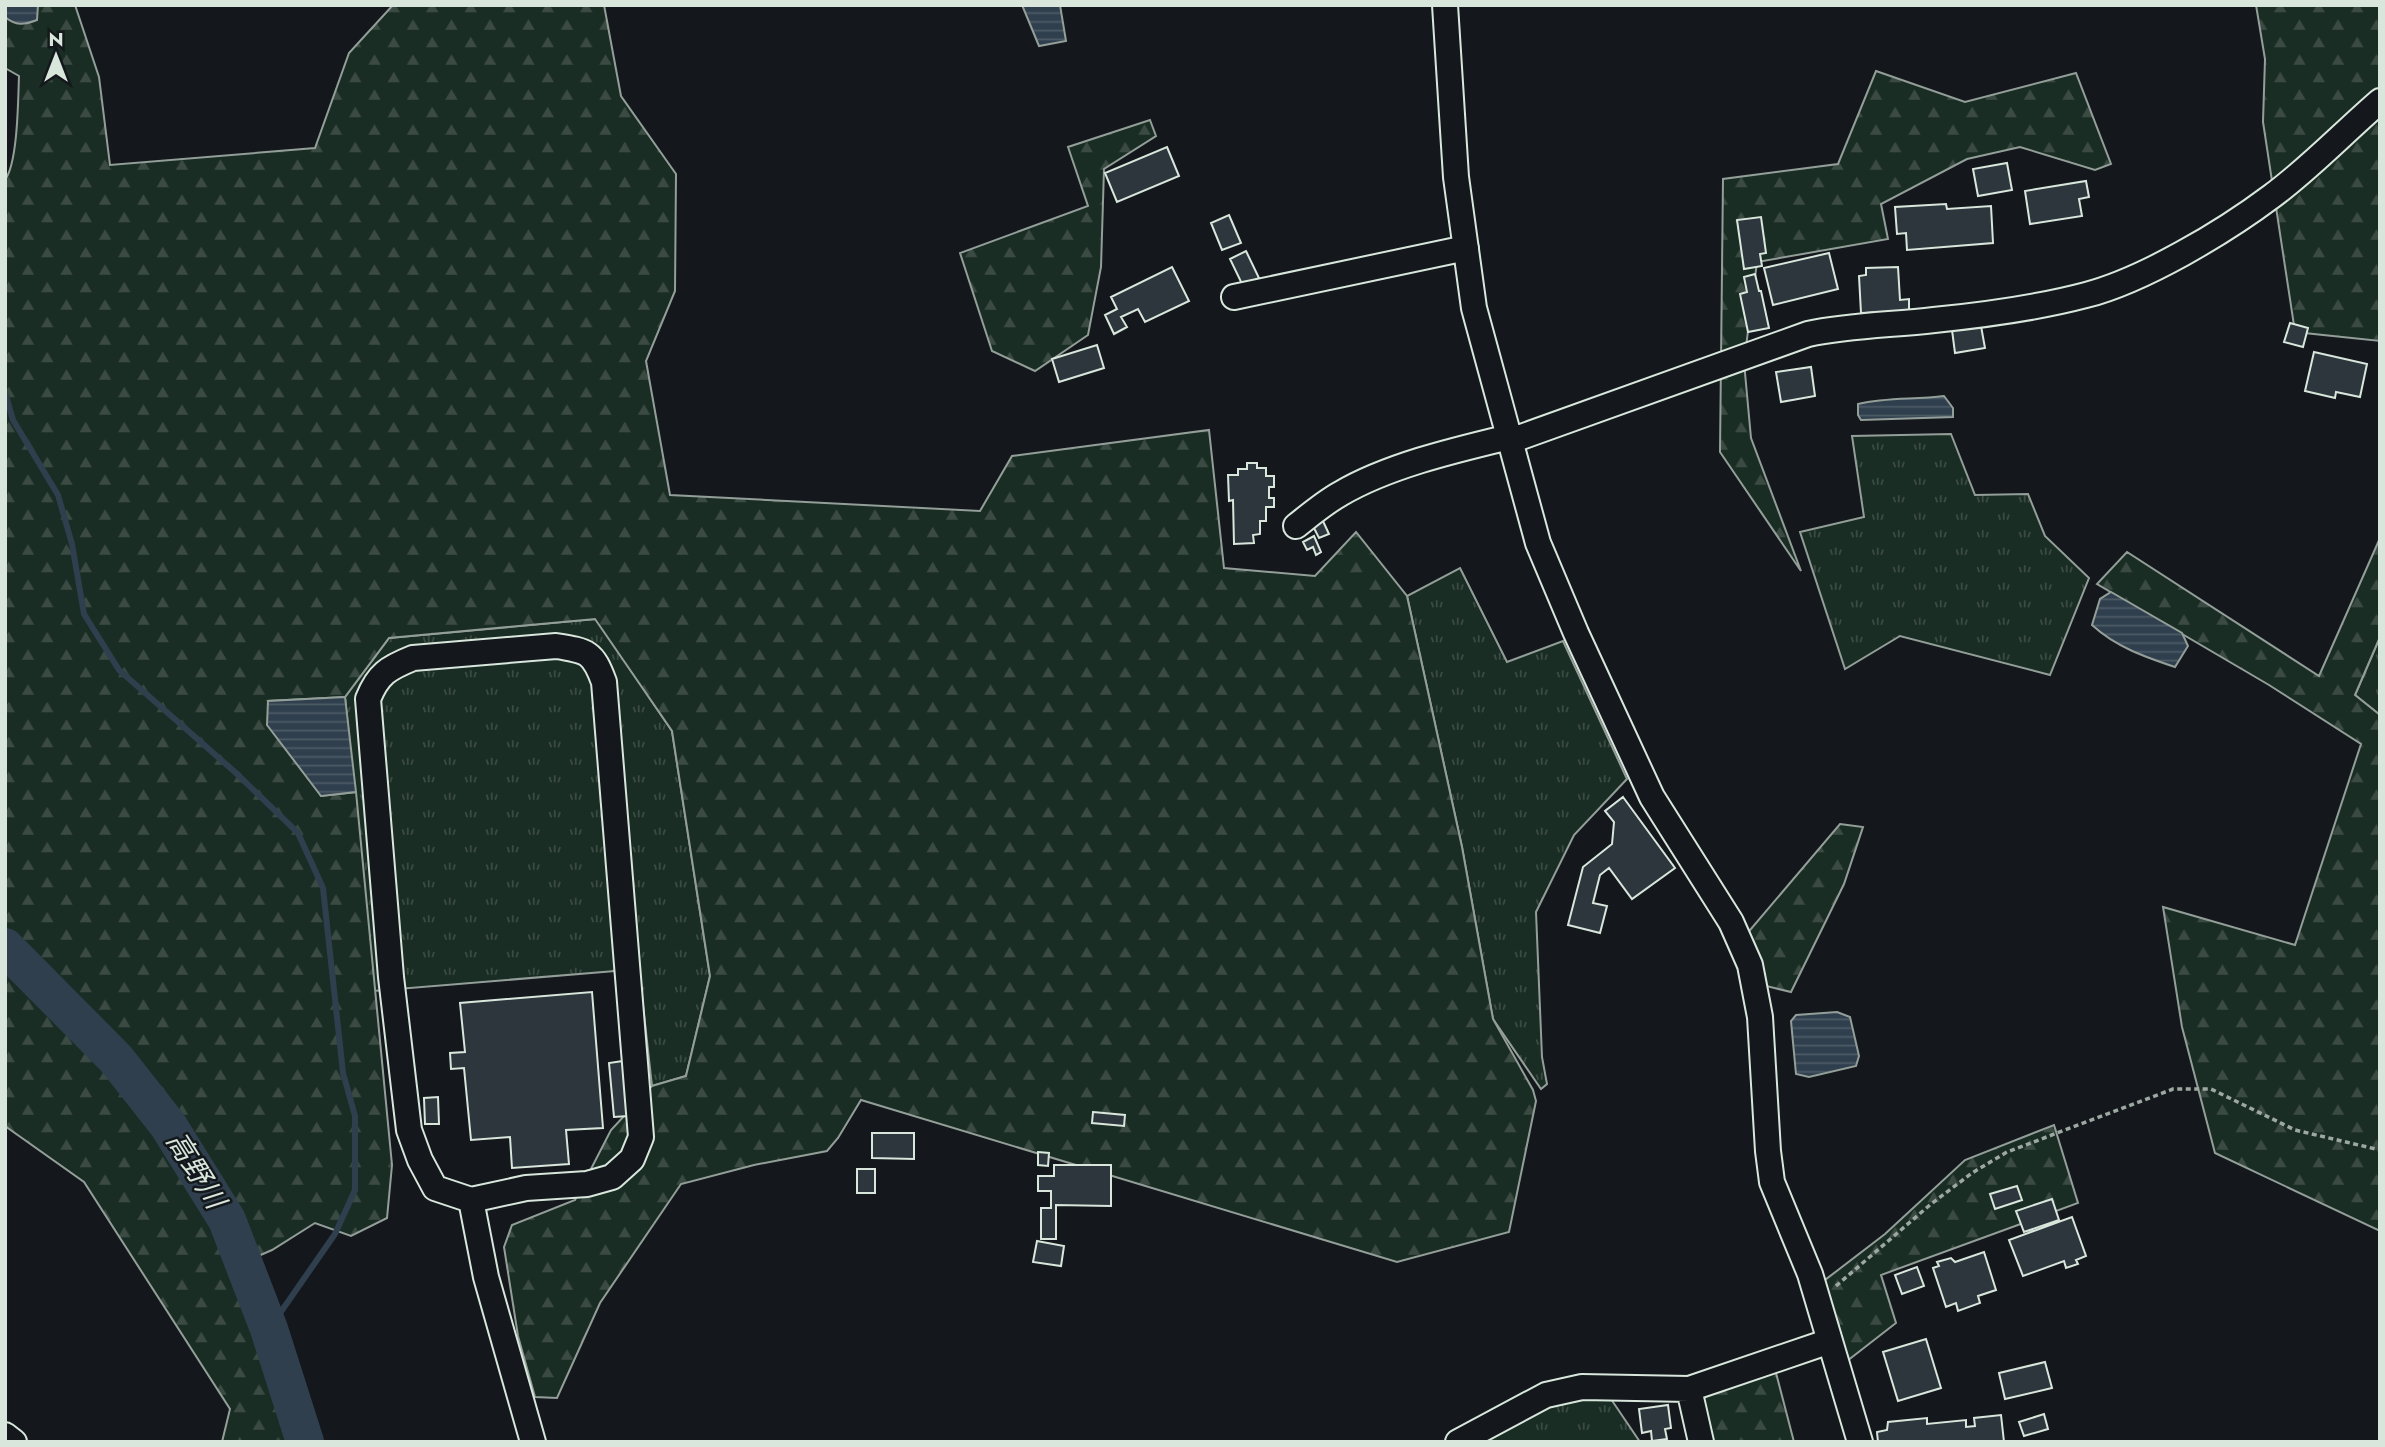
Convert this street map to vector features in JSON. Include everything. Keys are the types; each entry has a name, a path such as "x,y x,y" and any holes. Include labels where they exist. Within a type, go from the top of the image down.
{"street":[{"path":"1445,5 1456,177 1474,308 1538,543 1576,633 1652,797 1731,922 1750,965 1760,1017 1772,1182 1810,1273 1860,1442"},
{"path":"1296,526 1341,493 1422,460 1509,439 1808,334 1839,328 1934,320 2016,309 2086,295 2122,283 2173,258 2273,195 2380,101"},
{"path":"1234,297 1466,248"},
{"path":"556,646 581,650 596,662 604,682 640,1137 632,1158 612,1177 587,1184 526,1188 471,1200 435,1188 420,1160 409,1130 391,976 368,699 376,680 394,666 413,658 556,646"},
{"path":"471,1200 486,1277 533,1442"},
{"path":"1458,1442 1546,1395 1582,1387 1689,1389 1830,1341"},
{"path":"1689,1389 1701,1442"},
{"path":"5,1435 15,1442"}],"path":[{"path":"1818,1302 1931,1204 1972,1173 2007,1152 2173,1089 2211,1089 2295,1130 2380,1150"}],"green space":[{"path":"5,5 75,5 99,77 110,165 315,148 349,53 393,5 604,5 621,96 676,174 675,291 646,361 670,495 980,511 1012,456 1209,430 1224,568 1315,576 1356,532 1407,596 1462,847 1493,1019 1533,1090 1536,1101 1509,1232 1397,1262 861,1100 827,1151 754,1165 681,1184 600,1303 557,1398 535,1397 518,1336 504,1247 512,1225 575,1200 611,1130 652,1086 686,1076 710,976 672,731 595,619 389,638 345,697 268,701 321,796 356,792 392,1165 387,1218 351,1236 315,1223 272,1250 231,1268 290,1442 222,1442 230,1409 84,1182 5,1126 5,180 15,146 19,76 5,68"},
{"path":"2256,5 2380,5 2380,341 2295,332 2263,122 2265,59"},
{"path":"1876,71 1965,102 2076,73 2111,164 2095,170 2020,147 1967,159 1881,204 1888,239 1757,262 1744,362 1751,438 1801,571 1720,452 1723,179 1838,164"},
{"path":"1150,120 1156,136 1104,169 1101,267 1088,335 1035,371 992,351 960,253 1088,206 1068,147"},
{"path":"1951,434 1975,495 2028,494 2045,536 2089,578 2050,675 1900,636 1845,669 1800,532 1864,517 1852,436"},
{"path":"2380,538 2380,637 2355,695 2380,715 2380,1231 2215,1153 2182,1027 2163,907 2295,945 2361,744 2269,685 2097,584 2127,552 2319,676"},
{"path":"1460,568 1507,662 1563,641 1627,779 1574,835 1536,912 1542,1057 1547,1084 1541,1089 1493,1019 1462,847 1407,596"},
{"path":"596,619 672,731 710,976 686,1076 652,1086 639,969 374,991 345,697 389,638"},
{"path":"2380,637 2380,715 2355,695"},
{"path":"1840,824 1863,827 1844,884 1791,992 1766,986 1745,936"},
{"path":"2054,1125 2078,1203 1881,1275 1896,1323 1847,1361 1825,1280 1885,1234 1965,1160"},
{"path":"1775,1369 1794,1442 1704,1442 1694,1400"},
{"path":"1586,1392 1611,1399 1640,1442 1474,1442 1548,1400"}],"water":[{"path":"5,5 38,5 37,20 24,24 13,22 5,17"},
{"path":"1022,5 1060,5 1066,41 1039,46"},
{"path":"1944,396 1953,408 1953,417 1861,420 1858,415 1858,404"},
{"path":"2111,592 2182,633 2188,646 2175,667 2121,645 2092,625 2100,599"},
{"path":"345,697 356,792 321,796 267,725 268,701"},
{"path":"1837,1012 1850,1017 1859,1056 1856,1066 1809,1077 1796,1074 1791,1021 1796,1015"}],"building":[{"path":"1167,147 1179,176 1117,202 1105,173"},
{"path":"2007,163 2012,190 1978,196 1973,169"},
{"path":"2086,181 2089,197 2079,199 2082,216 2030,224 2025,191"},
{"path":"1946,204 1947,209 1991,206 1993,243 1907,250 1906,233 1897,234 1895,207"},
{"path":"1229,215 1241,243 1222,250 1211,223"},
{"path":"1761,217 1766,253 1760,254 1762,266 1744,269 1737,220"},
{"path":"1246,251 1259,278 1243,286 1230,259"},
{"path":"1829,253 1838,289 1773,305 1764,268"},
{"path":"1172,267 1189,301 1145,322 1138,309 1121,317 1127,327 1114,334 1105,315 1117,309 1111,297"},
{"path":"1898,267 1900,300 1909,299 1909,311 1861,313 1859,276 1866,275 1866,268"},
{"path":"1755,274 1769,328 1748,332 1740,294 1747,292 1744,277"},
{"path":"2290,323 2308,328 2303,347 2284,342"},
{"path":"1981,326 1985,348 1955,353 1952,330"},
{"path":"1097,345 1104,368 1059,382 1052,359"},
{"path":"2314,352 2367,364 2360,397 2336,392 2335,398 2305,391"},
{"path":"1811,367 1815,396 1781,402 1776,372"},
{"path":"1247,463 1257,463 1257,468 1266,468 1266,476 1274,476 1274,487 1269,487 1269,498 1274,498 1274,507 1266,507 1266,521 1260,521 1260,534 1253,535 1254,543 1234,544 1233,500 1229,501 1228,475 1238,475 1238,469 1247,469"},
{"path":"1322,519 1329,534 1319,538 1312,524"},
{"path":"1314,536 1321,552 1316,555 1313,547 1307,550 1303,542"},
{"path":"1623,797 1675,868 1632,899 1609,868 1600,875 1593,903 1607,906 1600,933 1568,925 1583,867 1612,844 1614,822 1605,811"},
{"path":"592,992 603,1128 566,1130 569,1164 512,1168 510,1137 471,1140 464,1068 451,1069 450,1053 465,1052 460,1003"},
{"path":"623,1061 628,1116 614,1117 609,1063"},
{"path":"438,1097 439,1124 425,1124 424,1098"},
{"path":"1093,1112 1125,1115 1124,1126 1092,1123"},
{"path":"872,1133 914,1133 914,1159 872,1158"},
{"path":"1038,1152 1049,1153 1048,1166 1038,1165"},
{"path":"1054,1165 1111,1165 1111,1206 1056,1205 1056,1239 1041,1239 1041,1208 1051,1208 1051,1191 1038,1191 1038,1176 1054,1176"},
{"path":"857,1169 875,1169 875,1193 857,1193"},
{"path":"2017,1186 2022,1200 1995,1209 1990,1194"},
{"path":"2052,1199 2059,1220 2024,1232 2016,1211"},
{"path":"2072,1217 2086,1256 2076,1260 2078,1264 2066,1268 2064,1261 2023,1276 2009,1240"},
{"path":"1037,1241 1064,1246 1061,1266 1033,1262"},
{"path":"1984,1252 1996,1290 1978,1296 1980,1303 1958,1311 1956,1303 1946,1307 1933,1268 1939,1266 1937,1262 1951,1258 1955,1262"},
{"path":"1917,1267 1924,1286 1902,1294 1895,1275"},
{"path":"1926,1339 1941,1388 1898,1401 1883,1352"},
{"path":"2045,1362 2052,1388 2005,1399 1999,1373"},
{"path":"1668,1405 1671,1428 1665,1429 1667,1439 1652,1441 1651,1431 1642,1433 1639,1409"},
{"path":"2044,1414 2048,1429 2024,1436 2019,1422"},
{"path":"2001,1415 2004,1442 1878,1442 1877,1432 1887,1430 1888,1422 1927,1418 1927,1424 1966,1420 1966,1427 1975,1426 1974,1418"}],"waterway":[{"path":"5,392 13,420 58,495 72,544 84,614 119,670 236,773 298,833 323,888 343,1073 355,1116 355,1190 335,1234 269,1329"},
{"name":"高野川","path":"5,947 116,1059 168,1125 227,1220 269,1329 305,1442"}]}
